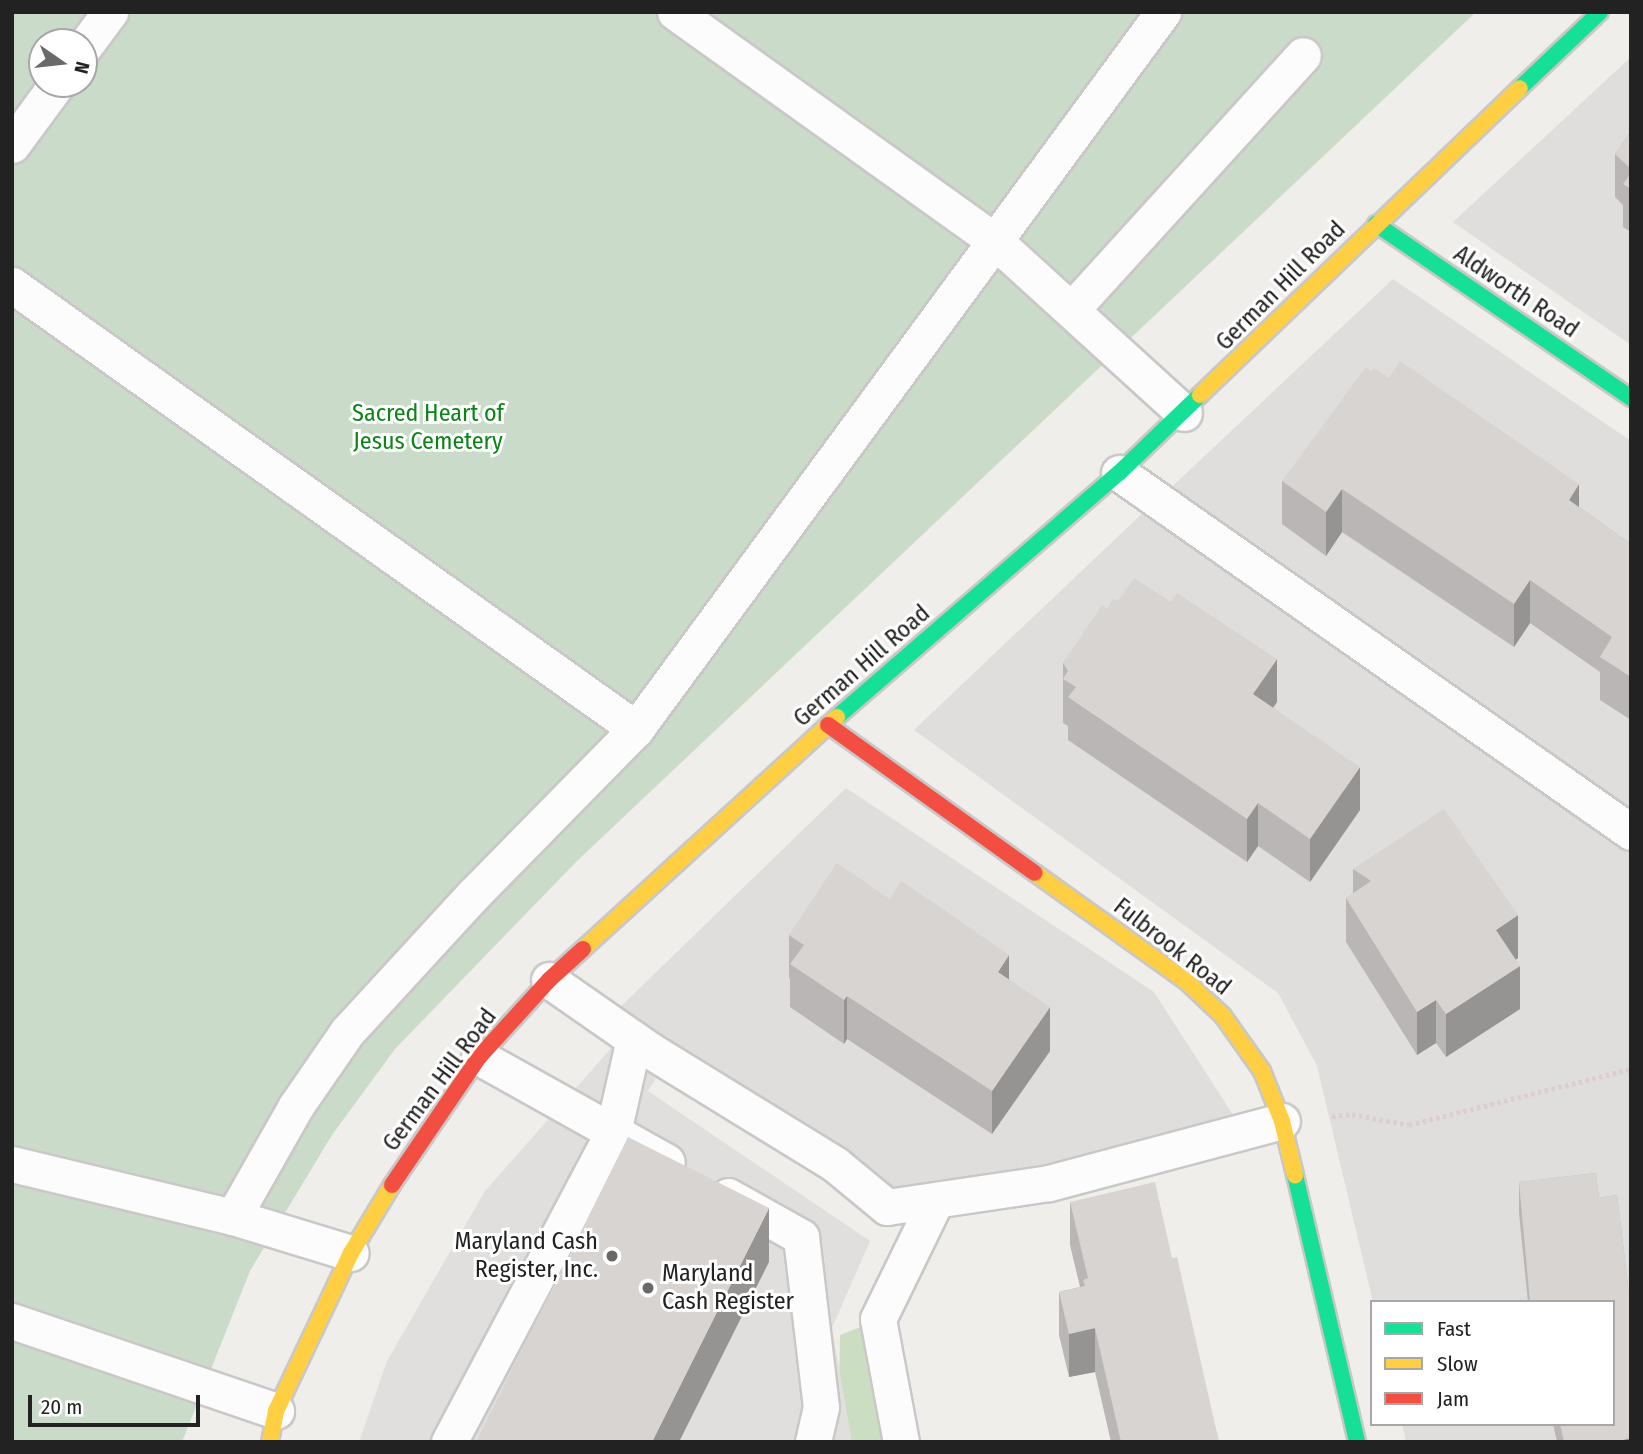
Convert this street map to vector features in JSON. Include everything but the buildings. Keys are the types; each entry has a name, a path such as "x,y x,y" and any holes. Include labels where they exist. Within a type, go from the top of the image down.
{"street":[{"name":"German Hill Road","path":"273,1427 351,1253 411,1154 480,1057 549,980 828,725 1119,473 1600,12"},
{"name":"Aldworth Road","path":"1376,224 1631,398"},
{"name":"Fulbrook Road","path":"828,725 1186,981 1223,1016 1262,1071 1282,1121 1357,1442"}],"lane":[{"path":"98,28 110,12"},
{"path":"675,12 996,242 1184,413"},
{"path":"233,1217 296,1106 347,1032 474,895 636,729 1163,12"},
{"path":"1072,309 1303,55"},
{"path":"12,145 47,98"},
{"path":"12,285 636,729"},
{"path":"1119,473 1631,832"},
{"path":"549,980 634,1039 836,1165 887,1207 1049,1183 1282,1121"},
{"path":"449,1442 613,1132 634,1039"},
{"path":"480,1057 801,1237 821,1407 813,1442"},
{"path":"12,1164 233,1217 351,1253"},
{"path":"901,1442 878,1319 936,1200"},
{"path":"12,1321 273,1427"}],"path":[{"path":"1282,1121 1352,1114 1409,1125 1631,1069"}],"shaded area":[{"path":"1631,57 1631,345 1453,222"},
{"path":"1393,279 1631,441 1631,817 1163,495"},
{"path":"1149,507 1631,853 1631,1442 1406,1442 1402,1426 1615,1426 1615,1300 1373,1300 1317,1066 1278,993 914,730"},
{"path":"846,788 1154,992 1239,1124 897,1194 614,1013"},
{"path":"613,1046 656,1079 648,1091 870,1241 832,1328 852,1442 359,1442 387,1361 485,1191"}],"green space":[{"name":"Sacred Heart of Jesus Cemetery","path":"12,12 1476,12 577,861 395,1049 332,1135 250,1271 182,1442 12,1442"},
{"path":"886,1317 914,1442 838,1442 840,1335"}],"traffic: fast":[{"path":"1520,88 1600,12"},
{"path":"1376,224 1631,398"},
{"path":"837,717 1119,473 1200,395"},
{"path":"1295,1175 1357,1442"}],"traffic: slow":[{"path":"1200,395 1520,88"},
{"path":"583,949 837,717"},
{"path":"1035,873 1186,981 1223,1016 1262,1071 1282,1121 1295,1175"},
{"path":"270,1442 276,1411 351,1253 392,1185"}],"traffic: jam":[{"path":"828,725 1035,873"},
{"path":"392,1185 479,1057 549,980 583,949"}],"place":[{"name":"Maryland Cash Register, Inc.","path":"612,1256"},
{"name":"Maryland Cash Register","path":"648,1288"}]}
